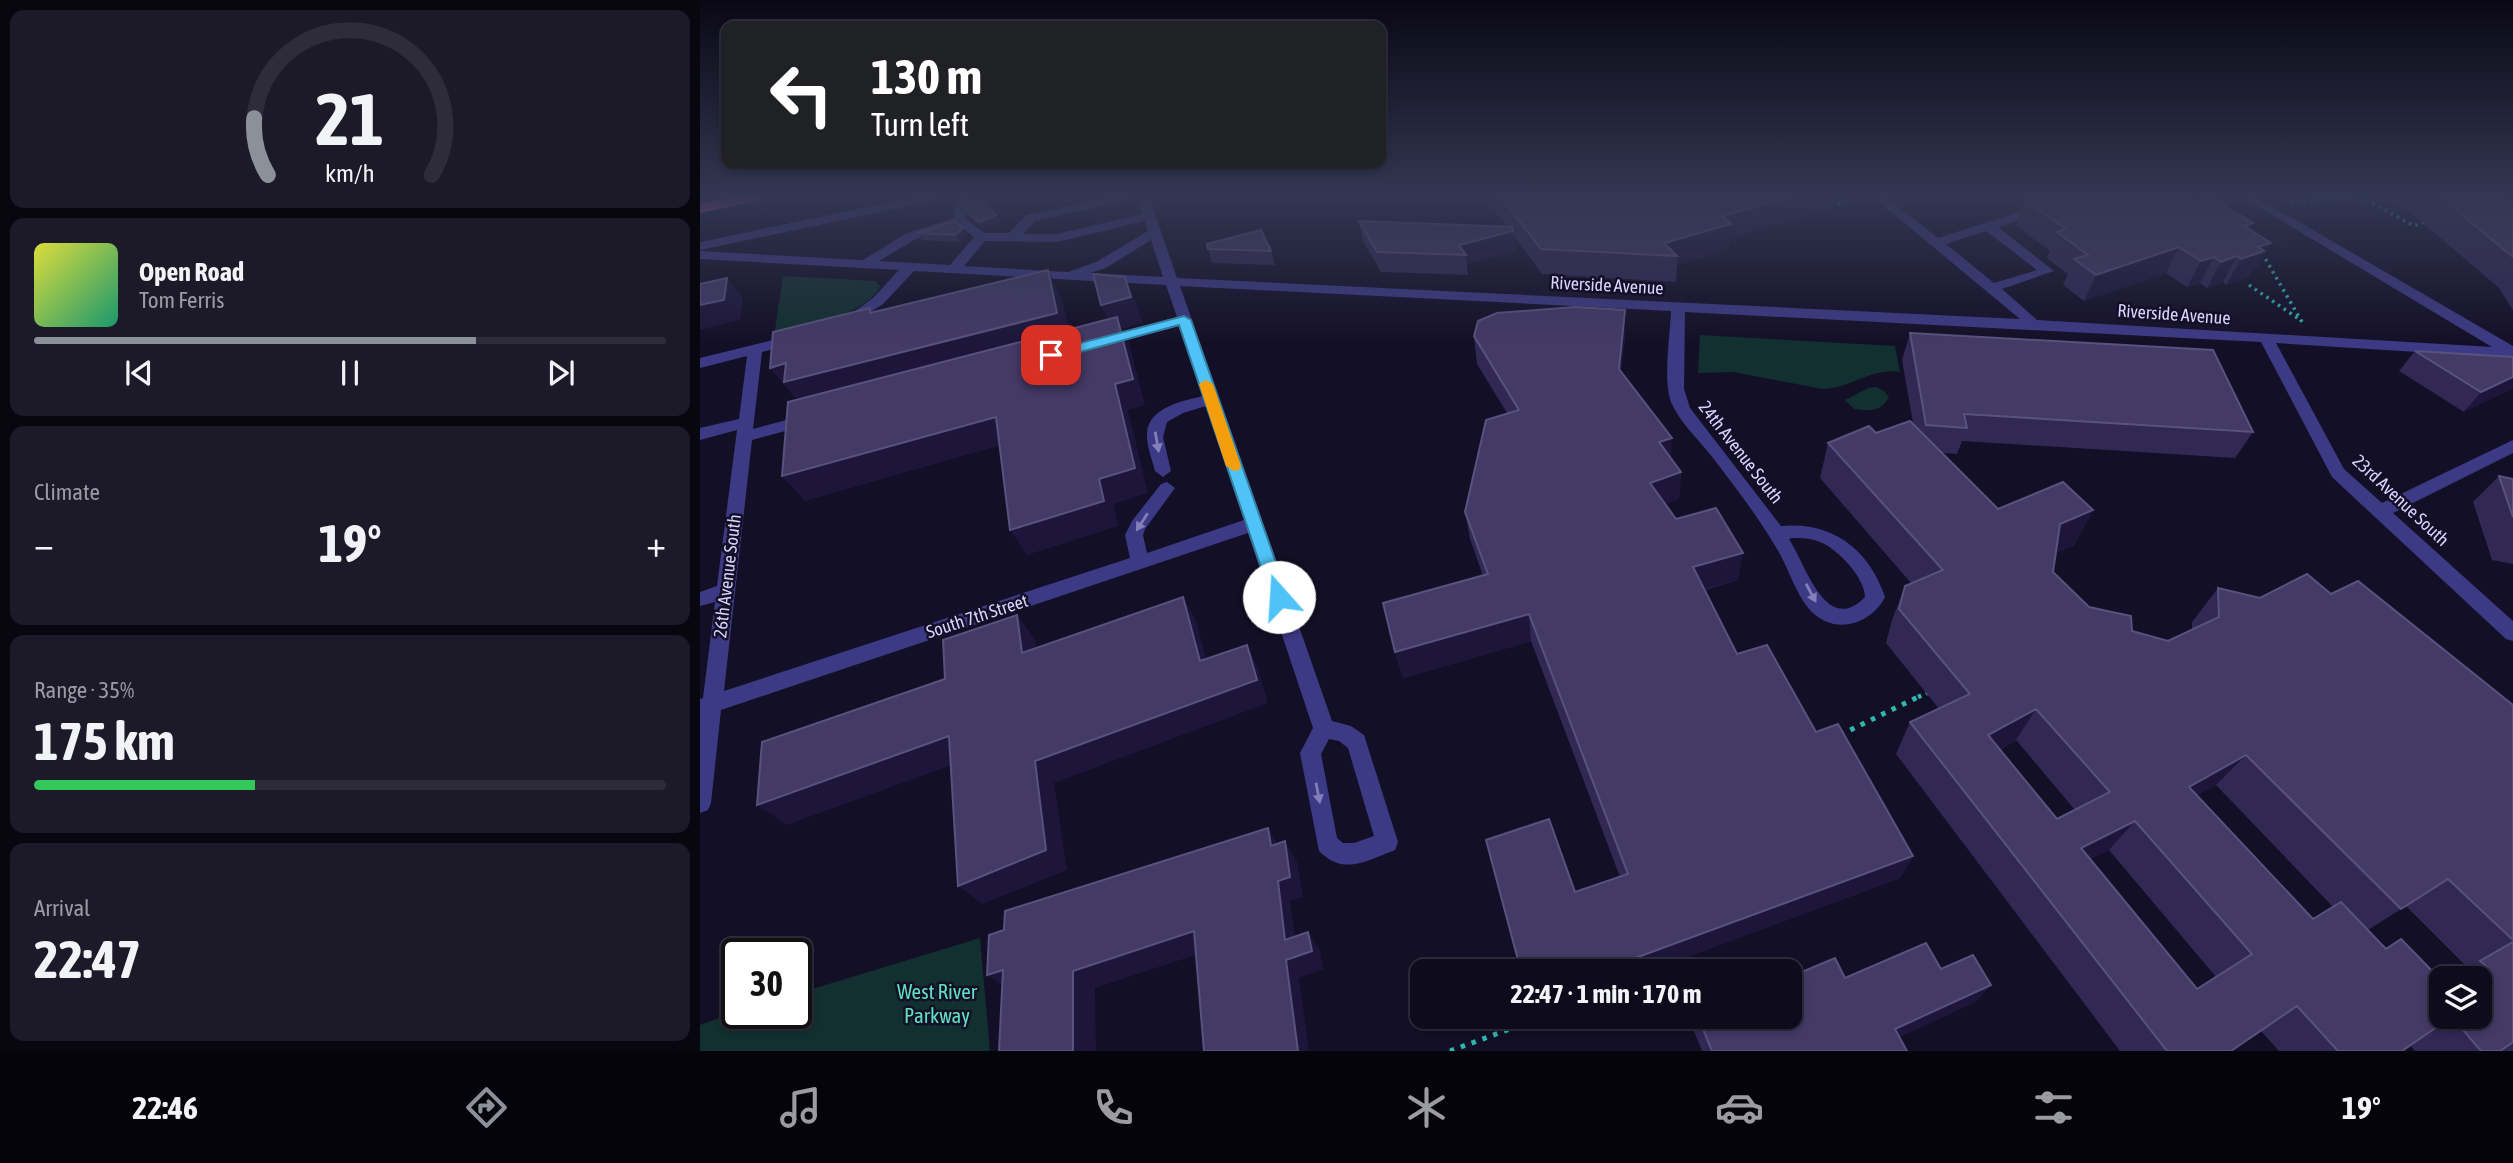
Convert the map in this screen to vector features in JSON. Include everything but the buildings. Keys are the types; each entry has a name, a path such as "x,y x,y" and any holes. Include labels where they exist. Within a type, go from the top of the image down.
{"street":[{"path":"864,266 889,246"},
{"path":"953,270 973,246"},
{"path":"1064,277 1101,265 1132,246"},
{"path":"1159,246 1324,729 1310,753 1328,843 1338,854 1354,854 1387,842 1357,742 1344,733 1324,729"},
{"path":"1940,246 2033,324"},
{"path":"1992,288 2048,271 2015,246"},
{"path":"2331,246 2513,353"},
{"name":"Riverside Avenue","path":"700,255 1064,277 2033,324 2513,353"},
{"path":"841,326 878,301 909,268"},
{"name":"24th Avenue South","path":"1678,308 1678,400 1779,533 1817,605 1828,615 1845,617 1870,608 1876,597 1873,584 1842,545 1829,536 1798,530 1779,533"},
{"path":"1091,345 1184,320"},
{"path":"700,363 814,335"},
{"name":"23rd Avenue South","path":"2267,340 2339,473 2513,634"},
{"name":"26th Avenue South","path":"700,803 706,706 725,591 755,350"},
{"path":"1140,562 1134,536 1165,479 1155,431 1158,421 1169,412 1211,399"},
{"path":"700,434 744,430 824,415"},
{"path":"2380,512 2513,446"},
{"name":"South 7th Street","path":"706,706 1254,524"},
{"path":"700,599 725,591"}],"path":[{"path":"2249,285 2301,321 2257,246"},
{"path":"2253,249 2263,256"},
{"path":"1829,734 1841,736 1927,694"},
{"path":"1450,1051 1510,1029"}],"green space":[{"path":"783,276 876,281 880,286 863,305 849,312 774,337"},
{"path":"1700,335 1895,346 1900,372 1870,375 1842,386 1822,389 1733,372 1698,373"},
{"path":"1876,387 1889,397 1878,408 1854,409 1845,400 1868,388"},
{"name":"West River Parkway","path":"980,938 990,1051 700,1051 700,1025 721,1018 721,1029 812,1029 812,989"}],"slow traffic":[{"path":"1206,384 1234,466"}],"route":[{"path":"1051,355 1184,320 1279,597"}]}
